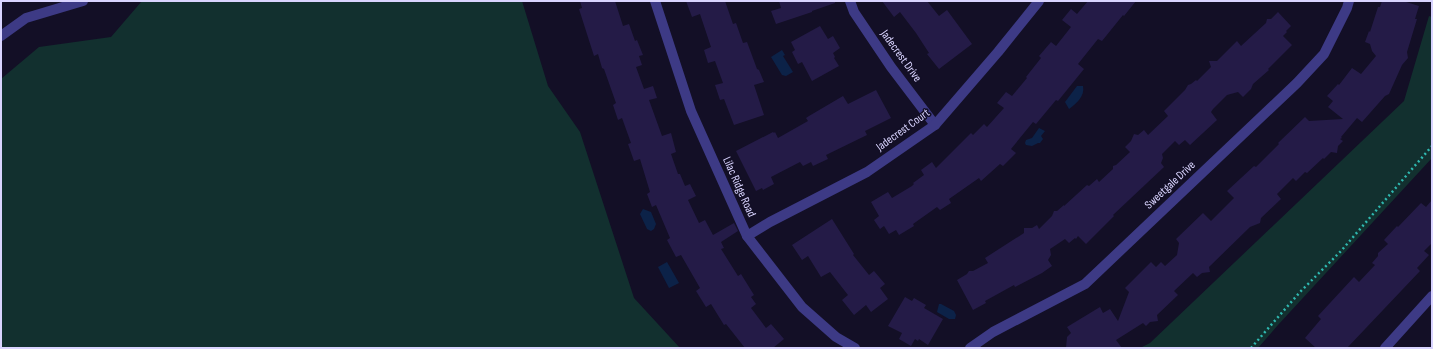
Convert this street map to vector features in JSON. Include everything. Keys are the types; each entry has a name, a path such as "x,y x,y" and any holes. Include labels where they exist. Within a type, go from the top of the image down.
{"street":[{"path":"1,36 26,18 83,1"},
{"name":"Lilac Ridge Road","path":"655,1 691,111 747,236 802,307 836,337 855,348"},
{"name":"Jadecrest Drive","path":"850,1 854,12 887,61 935,125"},
{"name":"Jadecrest Court","path":"747,236 770,222 867,172 935,125 998,52 1039,1"},
{"name":"Sweetgale Drive","path":"970,348 993,332 1085,284 1297,83 1324,54 1349,1"},
{"path":"1385,348 1432,296"}],"path":[{"path":"1251,348 1300,292 1340,251 1432,146"}],"green space":[{"path":"142,1 522,1 548,86 580,132 634,298 680,348 1,348 1,79 39,47 111,37"},
{"path":"1429,16 1432,17 1432,158 1258,348 1140,348 1150,343 1404,101"}],"water":[{"path":"782,50 785,55 783,56 793,72 786,76 782,75 771,57"},
{"path":"1077,86 1083,86 1082,96 1069,109 1065,102"},
{"path":"1039,128 1045,131 1041,136 1043,139 1040,143 1032,146 1026,145 1026,140 1032,138"},
{"path":"643,209 651,212 656,224 654,229 651,231 647,229 640,214"},
{"path":"667,262 679,283 669,288 658,267"},
{"path":"939,304 954,311 956,315 955,319 949,319 937,312"}],"building":[{"path":"580,1 615,1 623,26 629,24 635,41 637,40 643,55 639,56 642,65 636,67 644,89 653,86 657,98 649,100 662,136 671,133 676,152 671,154 678,174 680,174 685,186 690,184 696,196 688,200 699,223 705,220 713,235 734,223 738,231 721,242 724,248 721,249 738,276 741,274 754,295 751,297 756,304 751,308 766,328 771,324 784,339 773,348 745,348 726,324 724,325 711,304 706,307 696,291 700,288 681,255 676,257 667,240 670,238 656,205 652,207 647,194 650,192 640,159 634,161 628,144 631,143 622,118 618,120 613,105 616,103 598,54 594,56 579,9 582,8"},
{"path":"686,1 725,1 733,24 736,23 743,43 747,42 757,69 759,70 764,82 754,85 764,115 734,125 724,99 720,100 715,85 723,83 715,61 708,63 704,50 711,47 700,14 692,17"},
{"path":"779,1 835,1 835,3 776,24 771,11 781,8"},
{"path":"882,1 927,1 939,16 947,10 972,44 939,69 927,54 929,53 900,12 894,17"},
{"path":"1088,1 1136,1 1102,41 1098,39 1078,64 1084,69 1058,101 1056,100 1036,124 1033,122 1011,149 1016,153 1003,166 1000,164 981,181 979,178 949,199 951,203 940,210 937,207 913,224 914,226 899,235 896,230 889,234 884,226 880,229 874,220 879,216 871,202 888,192 892,198 912,186 914,184 913,183 924,175 921,170 932,162 936,168 971,133 973,135 984,124 987,127 1004,108 997,103 1006,92 1012,96 1041,58 1039,56 1051,42 1056,46 1071,27 1062,20 1071,9 1077,14"},
{"path":"1382,1 1403,1 1419,6 1415,19 1417,19 1407,52 1408,58 1402,65 1389,94 1385,96 1362,122 1357,118 1341,137 1342,138 1340,139 1343,141 1338,146 1337,153 1331,152 1296,181 1293,178 1277,194 1281,199 1261,218 1260,223 1250,227 1209,267 1210,272 1202,273 1197,277 1193,273 1174,291 1178,295 1157,315 1158,321 1150,322 1146,326 1143,323 1116,340 1122,348 1066,348 1067,337 1071,333 1067,327 1100,307 1103,313 1110,309 1118,321 1129,292 1125,288 1151,262 1156,267 1161,262 1165,266 1177,255 1179,243 1176,239 1203,213 1211,221 1234,198 1227,191 1254,166 1256,167 1305,117 1309,121 1343,119 1328,107 1333,101 1327,96 1338,84 1339,85 1352,68 1361,74 1376,56 1372,51 1370,44 1365,42 1369,31 1370,32 1378,7 1380,7"},
{"path":"1278,12 1291,26 1283,36 1292,45 1268,69 1269,70 1253,84 1251,89 1243,97 1238,92 1227,95 1211,112 1217,120 1190,145 1185,140 1179,145 1175,141 1162,154 1163,158 1161,163 1164,167 1113,215 1114,216 1086,244 1078,236 1069,243 1065,239 1050,249 1051,255 1048,260 1052,266 1042,273 1015,287 1014,285 985,301 986,303 973,310 957,280 969,271 973,271 988,263 985,258 1024,233 1024,228 1032,228 1037,225 1039,229 1052,216 1054,211 1057,211 1064,206 1087,185 1089,186 1097,179 1099,182 1113,169 1113,166 1130,152 1125,147 1131,141 1134,134 1138,135 1144,130 1148,135 1168,116 1164,111 1188,85 1196,80 1197,81 1211,67 1209,61 1217,61 1237,41 1241,46 1266,23 1267,19 1271,19"},
{"path":"820,26 828,39 833,36 840,48 833,53 839,66 812,81 802,62 798,64 792,52 795,50 791,42"},
{"path":"876,90 891,118 865,131 867,135 826,155 828,159 813,166 811,162 803,166 800,162 771,177 774,184 763,190 762,188 756,191 736,151 773,132 775,132 778,138 808,121 806,118 843,96 848,104"},
{"path":"1432,200 1432,243 1424,251 1429,255 1417,268 1420,271 1347,348 1316,348 1305,338 1321,319 1318,316 1354,277 1359,282 1375,265 1372,263 1378,256 1378,253 1388,244 1384,240 1397,226 1398,227 1421,203 1426,207"},
{"path":"832,219 854,254 853,255 869,275 874,271 885,284 880,288 888,299 871,312 866,305 854,315 842,300 848,295 830,272 821,277 808,256 802,260 792,245"},
{"path":"905,297 912,301 914,298 926,305 924,308 943,319 928,345 919,339 918,341 915,339 911,346 899,339 902,333 888,326"}]}
